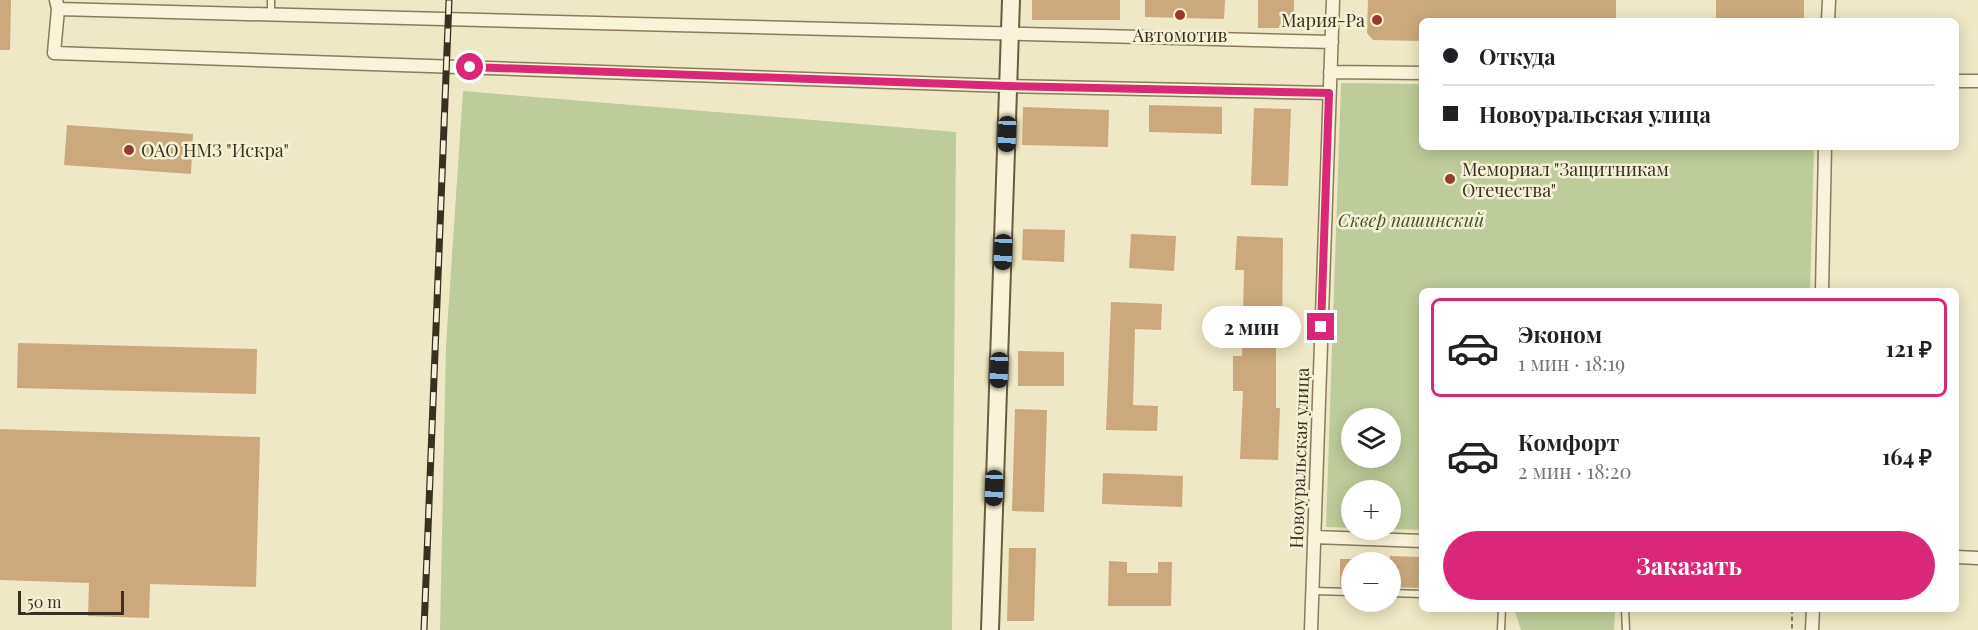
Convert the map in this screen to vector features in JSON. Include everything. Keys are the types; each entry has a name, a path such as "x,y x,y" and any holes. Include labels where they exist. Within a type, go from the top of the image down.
{"main road":[{"path":"990,630 1011,0"}],"street":[{"name":"Новоуральская улица","path":"1311,630 1333,0"},
{"path":"1828,0 1828,18"},
{"path":"1329,93 1008,86 54,53 57,5 271,14 1332,42"},
{"path":"1330,72 1419,73"},
{"path":"1959,81 1978,81"},
{"path":"1822,288 1825,150"},
{"path":"1314,537 1419,541"},
{"path":"1959,557 1978,558"},
{"path":"1812,630 1813,612"}],"lane":[{"path":"271,0 271,14"},
{"path":"1312,591 1341,592"},
{"path":"1401,593 1419,594"},
{"path":"1502,612 1502,630"},
{"path":"1625,612 1626,630"}],"path":[{"path":"1792,612 1792,630"}],"green space":[{"name":"Сквер пашинский","path":"1341,83 1419,84 1419,150 1814,150 1810,288 1419,288 1419,530 1401,529 1401,480 1341,480 1341,528 1326,527"},
{"path":"463,91 956,132 952,630 440,630 446,346"},
{"path":"1515,612 1615,612 1614,630 1521,630"}],"building":[{"path":"0,0 11,0 10,50 0,50"},
{"path":"1032,0 1120,0 1120,20 1032,20"},
{"path":"1145,0 1225,0 1224,19 1145,17"},
{"path":"1258,0 1294,0 1294,28 1258,28"},
{"path":"1368,0 1616,0 1616,18 1419,18 1419,41 1373,40 1367,33"},
{"path":"1716,0 1804,0 1804,18 1716,18"},
{"path":"1149,105 1222,107 1222,134 1149,132"},
{"path":"1023,107 1109,110 1108,147 1022,145"},
{"path":"1254,108 1291,109 1288,186 1251,185"},
{"name":"ОАО НМЗ \"Искра\"","path":"67,125 193,134 191,174 64,165"},
{"path":"1023,229 1065,230 1064,262 1022,260"},
{"path":"1131,234 1176,236 1174,271 1129,268"},
{"path":"1237,236 1283,238 1282,338 1276,338 1276,408 1280,408 1278,460 1240,459 1243,391 1233,391 1233,356 1242,356 1244,270 1235,270"},
{"path":"1111,302 1162,304 1161,330 1135,329 1133,405 1158,406 1157,431 1106,430"},
{"path":"18,343 257,349 256,394 17,388"},
{"path":"1018,351 1064,352 1064,386 1018,386"},
{"path":"1015,409 1047,410 1044,512 1012,511"},
{"path":"0,429 260,437 256,587 150,584 149,618 88,616 89,583 0,580"},
{"path":"1103,473 1183,476 1182,507 1102,504"},
{"path":"1009,548 1036,548 1034,621 1007,621"},
{"path":"1401,556 1419,557 1419,588 1401,587"},
{"path":"1340,559 1341,559 1341,586"},
{"path":"1109,561 1127,562 1127,573 1158,573 1158,562 1172,562 1171,606 1108,606"}],"railway":[{"path":"424,630 449,0"}],"place":[{"name":"Автомотив","path":"1180,15"},
{"name":"Мария-Ра","path":"1377,20"},
{"name":"ОАО НМЗ \"Искра\"","path":"129,150"},
{"name":"Мемориал \"Защитникам Отечества\"","path":"1450,179"}],"route":[{"path":"470,67 1008,86 1329,93 1321,327"}]}
